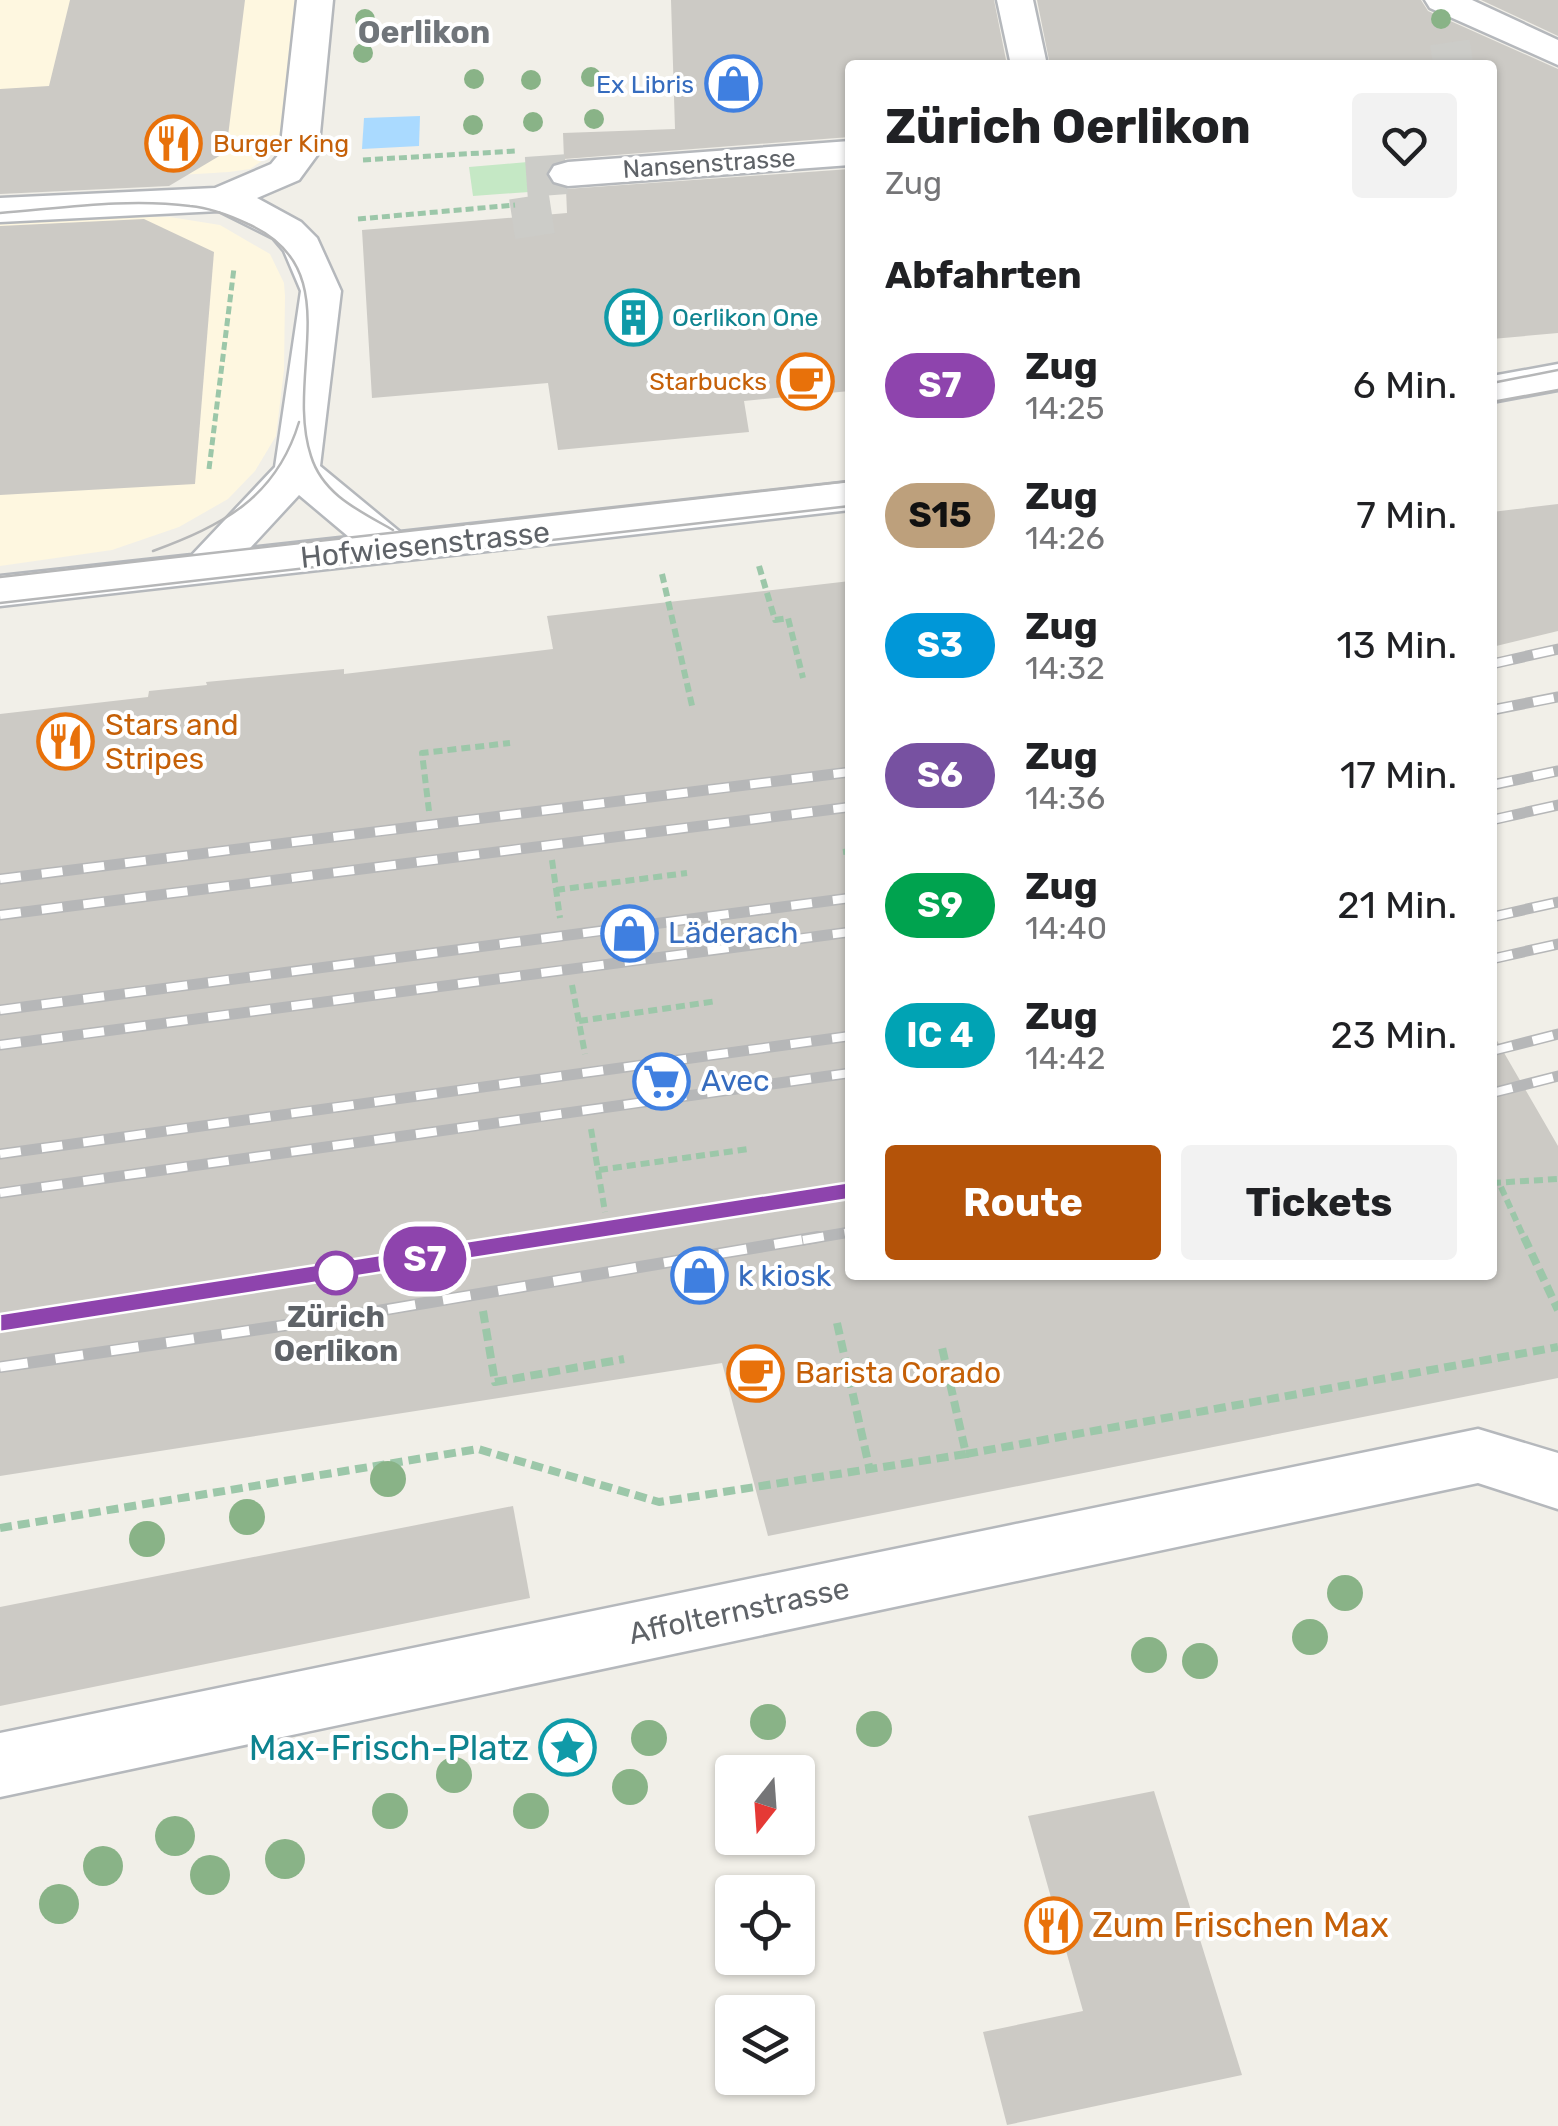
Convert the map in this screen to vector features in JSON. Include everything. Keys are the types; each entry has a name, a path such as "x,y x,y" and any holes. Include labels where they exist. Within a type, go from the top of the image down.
{"street":[{"path":"13,210 222,198 285,172 299,154 315,0"},
{"path":"1014,0 1028,60"},
{"path":"1443,0 1558,54"},
{"path":"1474,58 1524,38"},
{"name":"Nansenstrasse","path":"568,174 845,153"},
{"path":"206,569 298,470 321,290 303,247 287,230 222,198"},
{"path":"1497,388 1558,377"},
{"path":"298,470 392,549"},
{"name":"Hofwiesenstrasse","path":"0,591 845,497"},
{"name":"Affolternstrasse","path":"0,1765 1478,1456 1558,1481"}],"path":[{"path":"207,481 235,259"},
{"path":"757,560 775,620 788,618 803,678"},
{"path":"661,570 693,710"},
{"path":"429,811 422,753 510,743"},
{"path":"552,860 560,918"},
{"path":"556,890 687,873"},
{"path":"572,984 585,1054"},
{"path":"579,1021 717,1001"},
{"path":"591,1129 606,1212"},
{"path":"599,1170 748,1148"},
{"path":"1558,1179 1497,1185 1558,1310"},
{"path":"483,1311 495,1382 624,1359"},
{"path":"837,1323 870,1471"},
{"path":"942,1343 966,1454"},
{"path":"0,1528 478,1449 659,1502 870,1471 1558,1348"}],"shaded area":[{"path":"0,0 296,0 278,150 250,169 229,172 0,186"},
{"path":"170,217 220,225 270,254 284,283 285,296 284,370 276,436 255,471 228,499 179,527 112,550 0,566 0,224"}],"green space":[{"path":"539,161 543,191 473,196 469,167"}],"water":[{"path":"420,116 419,146 362,149 364,118"}],"building":[{"path":"70,0 245,0 226,152 169,186 0,194 0,89 49,86"},
{"path":"671,0 994,0 1006,60 845,60 845,137 564,159 563,133 675,129"},
{"path":"1037,0 1421,0 1428,11 1558,69 1558,333 1497,339 1497,60 1049,60"},
{"path":"1481,0 1558,0 1558,36"},
{"path":"845,169 845,391 744,401 749,432 558,450 548,383 372,398 362,230 567,213 566,189"},
{"path":"144,219 214,252 195,484 0,495 0,226"},
{"path":"1558,504 1558,631 1497,646 1497,511"},
{"path":"845,582 845,1280 1497,1280 1497,1041 1558,1146 1558,1378 768,1536 722,1363 0,1476 0,714 148,697 149,691 207,685 206,682 344,669 344,674 553,649 547,616"},
{"path":"513,1506 530,1598 0,1706 0,1607"},
{"path":"1154,1791 1242,2075 1007,2125 983,2032 1083,2011 1028,1816"}],"tunnel":[{"path":"1467,60 1474,59"},
{"path":"535,236 526,177 568,174"}],"tram line":[{"path":"0,213 119,203 190,206 234,218 279,244 297,268 306,296 305,424 311,456 334,492 393,530"},
{"path":"1497,382 1558,370"},
{"path":"1497,401 1558,390"},
{"path":"153,551 202,531 244,505 276,471 299,422"},
{"path":"0,577 845,482"},
{"path":"0,603 845,507"}],"railway":[{"path":"1497,663 1558,649"},
{"path":"1497,709 1558,697"},
{"path":"1497,784 1558,771"},
{"path":"0,879 845,773"},
{"path":"1497,819 1558,805"},
{"path":"0,915 845,808"},
{"path":"0,1010 845,899"},
{"path":"1497,916 1558,902"},
{"path":"0,1045 845,933"},
{"path":"1497,958 1558,944"},
{"path":"1497,1050 1558,1034"},
{"path":"0,1154 845,1037"},
{"path":"0,1193 845,1074"},
{"path":"1497,1092 1558,1076"},
{"path":"532,1240 845,1191"},
{"path":"803,1240 845,1233"},
{"path":"0,1323 548,1237"},
{"path":"0,1367 342,1317 818,1237"}],"train":[{"name":"S7","path":"0,1323 845,1192"}],"place":[{"name":"Ex Libris","path":"733,84"},
{"name":"Burger King","path":"174,143"},
{"name":"Oerlikon One","path":"633,317"},
{"name":"Starbucks","path":"806,381"},
{"name":"Stars and Stripes","path":"66,742"},
{"name":"Läderach","path":"629,933"},
{"name":"Avec","path":"662,1081"},
{"name":"Zürich Oerlikon","path":"336,1273"},
{"name":"k kiosk","path":"699,1276"},
{"name":"Barista Corado","path":"756,1373"},
{"name":"Max-Frisch-Platz","path":"568,1748"},
{"name":"Zum Frischen Max","path":"1053,1925"}],"district":[{"name":"Oerlikon","path":"424,32"}]}
